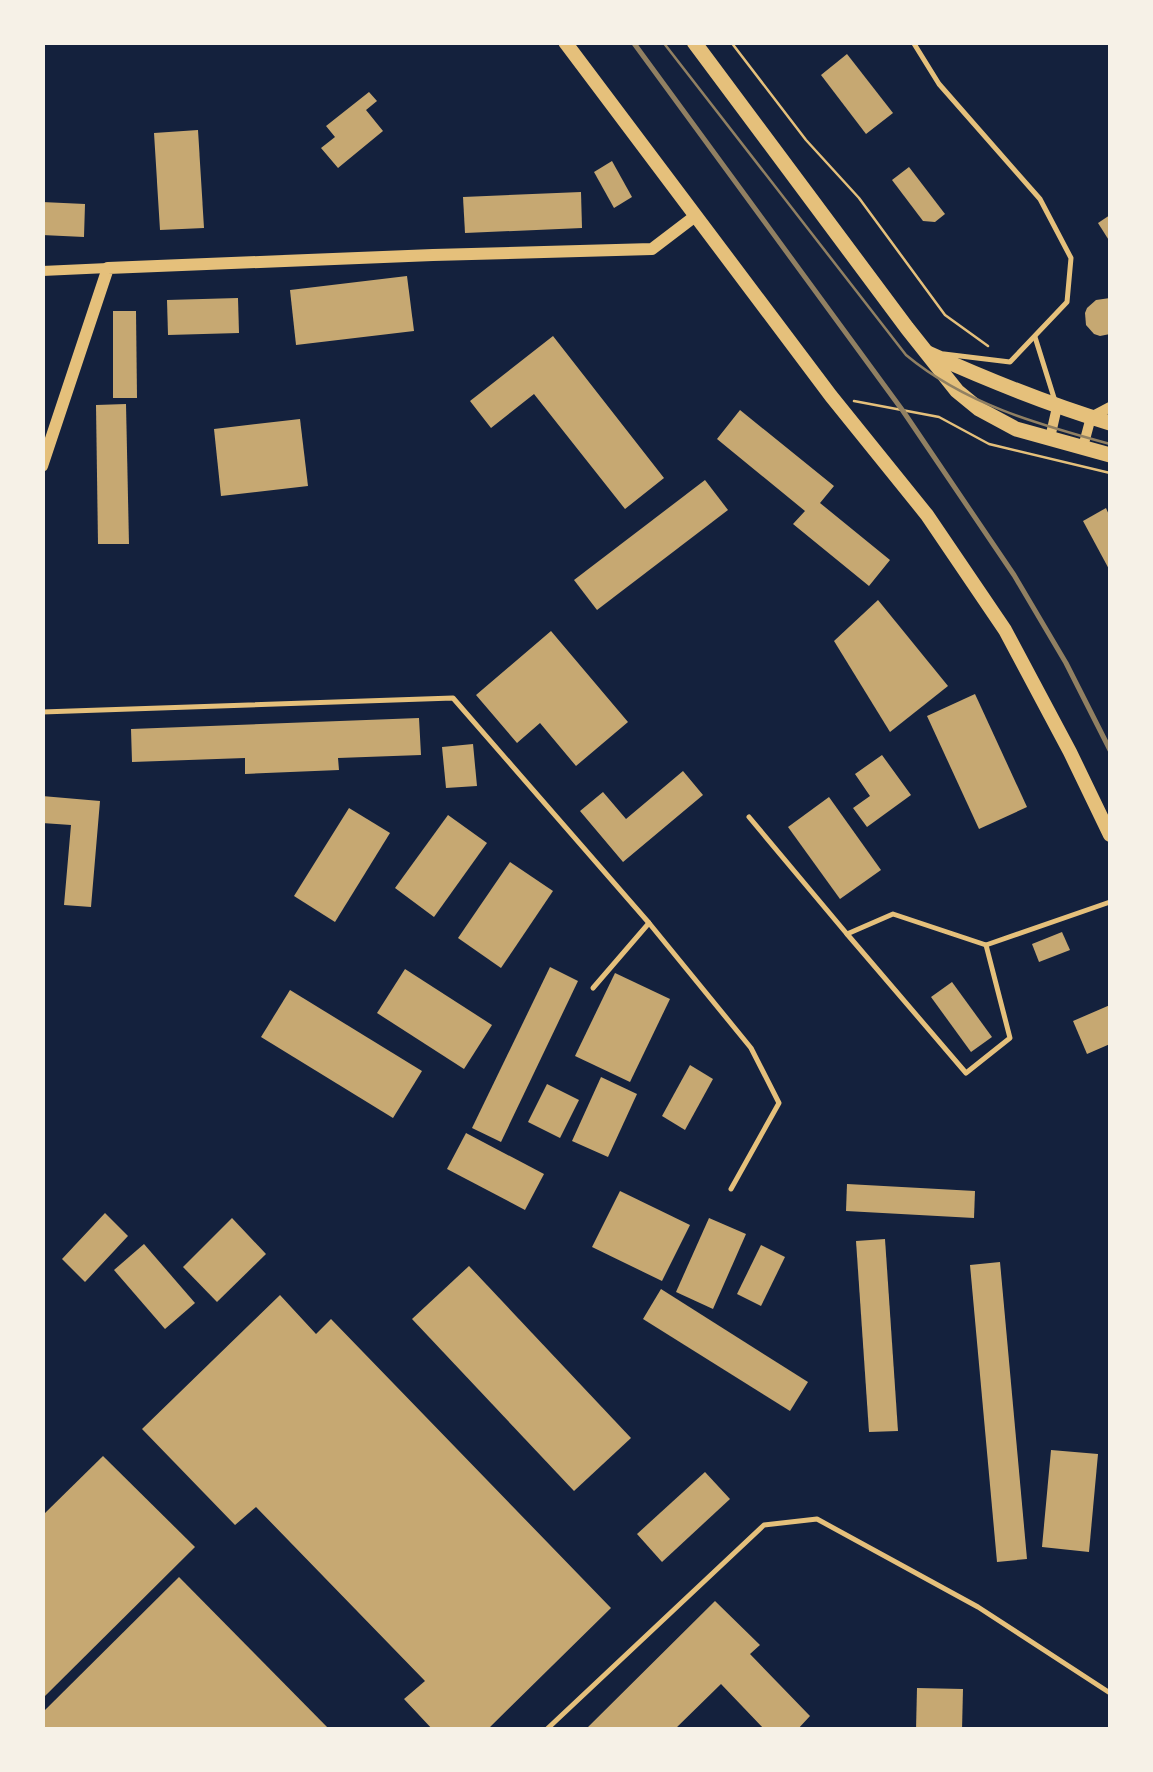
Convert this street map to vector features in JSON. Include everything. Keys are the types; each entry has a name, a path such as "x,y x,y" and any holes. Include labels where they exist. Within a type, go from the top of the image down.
{"main road":[{"path":"565,42 694,216 927,515 1005,630 1110,835"},
{"path":"694,42 957,391 979,409 1016,429 1110,455"},
{"path":"924,352 1001,386 1110,422"}],"street":[{"path":"42,271 652,249 694,216"},
{"path":"42,466 108,268"},
{"path":"1083,447 1091,417 1110,406"},
{"path":"1050,438 1058,407"}],"lane":[{"path":"913,42 938,84 1040,199 1072,258 1066,302 1010,362 924,352"},
{"path":"1035,337 1058,407"},
{"path":"42,712 454,698 649,923 750,1048 779,1104 731,1189"},
{"path":"749,817 966,1073 1010,1038 986,945"},
{"path":"847,934 893,914 986,945 1110,902"},
{"path":"593,988 649,923"},
{"path":"546,1730 764,1525 816,1518 978,1607 1110,1693"}],"path":[{"path":"731,42 806,140 859,198 945,315 1010,362"},
{"path":"832,396 939,417 989,444 1110,473"}],"building":[{"path":"847,54 893,113 866,134 821,75"},
{"path":"369,92 377,101 366,110 383,131 338,168 321,148 335,137 326,126"},
{"path":"198,130 204,228 160,230 154,133"},
{"path":"612,161 632,197 614,208 594,172"},
{"path":"909,167 945,214 935,222 923,221 892,180"},
{"path":"581,192 582,228 465,233 463,197"},
{"path":"42,202 85,204 84,237 42,235"},
{"path":"1110,215 1110,242 1098,223"},
{"path":"407,276 414,331 296,345 290,290"},
{"path":"238,298 239,333 168,335 167,300"},
{"path":"1110,298 1110,334 1094,334 1086,325 1087,308 1096,300"},
{"path":"113,311 136,311 137,398 113,398"},
{"path":"553,336 664,478 625,509 534,394 491,428 470,401"},
{"path":"126,404 129,544 98,544 96,405"},
{"path":"740,410 834,486 820,503 890,560 869,586 793,524 805,511 717,439"},
{"path":"300,419 308,486 221,496 214,429"},
{"path":"705,480 728,510 597,610 574,580"},
{"path":"1106,508 1110,517 1110,571 1083,521"},
{"path":"878,600 948,686 890,732 834,641"},
{"path":"551,631 628,722 576,766 540,723 517,743 476,695"},
{"path":"975,694 1027,807 979,829 927,716"},
{"path":"419,718 421,755 338,758 339,770 245,774 245,758 132,762 131,729"},
{"path":"473,744 477,786 446,788 442,747"},
{"path":"882,755 911,795 867,827 853,808 870,796 855,774"},
{"path":"683,771 703,795 623,862 580,811 603,792 626,819"},
{"path":"42,796 100,801 91,907 64,905 71,825 42,823"},
{"path":"829,797 881,870 840,899 788,827"},
{"path":"349,808 390,833 335,922 294,896"},
{"path":"448,815 487,843 434,917 395,888"},
{"path":"510,862 553,891 501,968 458,938"},
{"path":"1062,932 1070,950 1039,962 1032,944"},
{"path":"550,967 578,981 501,1142 472,1128"},
{"path":"405,969 492,1025 464,1069 377,1013"},
{"path":"615,973 670,999 630,1082 575,1056"},
{"path":"952,982 992,1037 971,1052 931,997"},
{"path":"290,990 422,1071 393,1118 261,1037"},
{"path":"1110,1005 1110,1044 1087,1054 1073,1021"},
{"path":"690,1065 713,1079 685,1130 662,1116"},
{"path":"601,1077 637,1094 608,1157 572,1141"},
{"path":"547,1084 579,1100 560,1138 528,1122"},
{"path":"466,1133 544,1174 525,1210 447,1169"},
{"path":"847,1184 975,1191 974,1218 846,1211"},
{"path":"620,1191 690,1225 662,1281 592,1247"},
{"path":"105,1213 128,1236 85,1282 62,1259"},
{"path":"232,1218 266,1254 217,1302 183,1267"},
{"path":"709,1218 746,1234 713,1309 676,1292"},
{"path":"885,1239 898,1431 869,1432 856,1241"},
{"path":"144,1244 195,1303 165,1329 114,1270"},
{"path":"761,1245 785,1257 761,1306 737,1294"},
{"path":"1000,1262 1027,1559 997,1562 970,1265"},
{"path":"469,1266 631,1438 574,1491 412,1319"},
{"path":"661,1289 808,1382 790,1411 643,1319"},
{"path":"280,1295 316,1334 331,1319 611,1608 487,1730 433,1730 404,1699 425,1681 256,1507 235,1525 142,1429"},
{"path":"1051,1450 1098,1454 1089,1552 1042,1547"},
{"path":"103,1456 195,1547 42,1699 42,1516"},
{"path":"705,1472 730,1499 662,1562 637,1534"},
{"path":"179,1577 330,1730 42,1730 42,1713"},
{"path":"715,1601 760,1645 750,1654 810,1716 797,1730 765,1730 721,1684 674,1730 585,1730"},
{"path":"917,1688 963,1689 962,1730 916,1730"}],"tram line":[{"path":"663,42 906,355 977,399 1029,420 1110,444"}],"railway":[{"path":"633,42 903,411 1014,575 1066,663 1110,750"}]}
